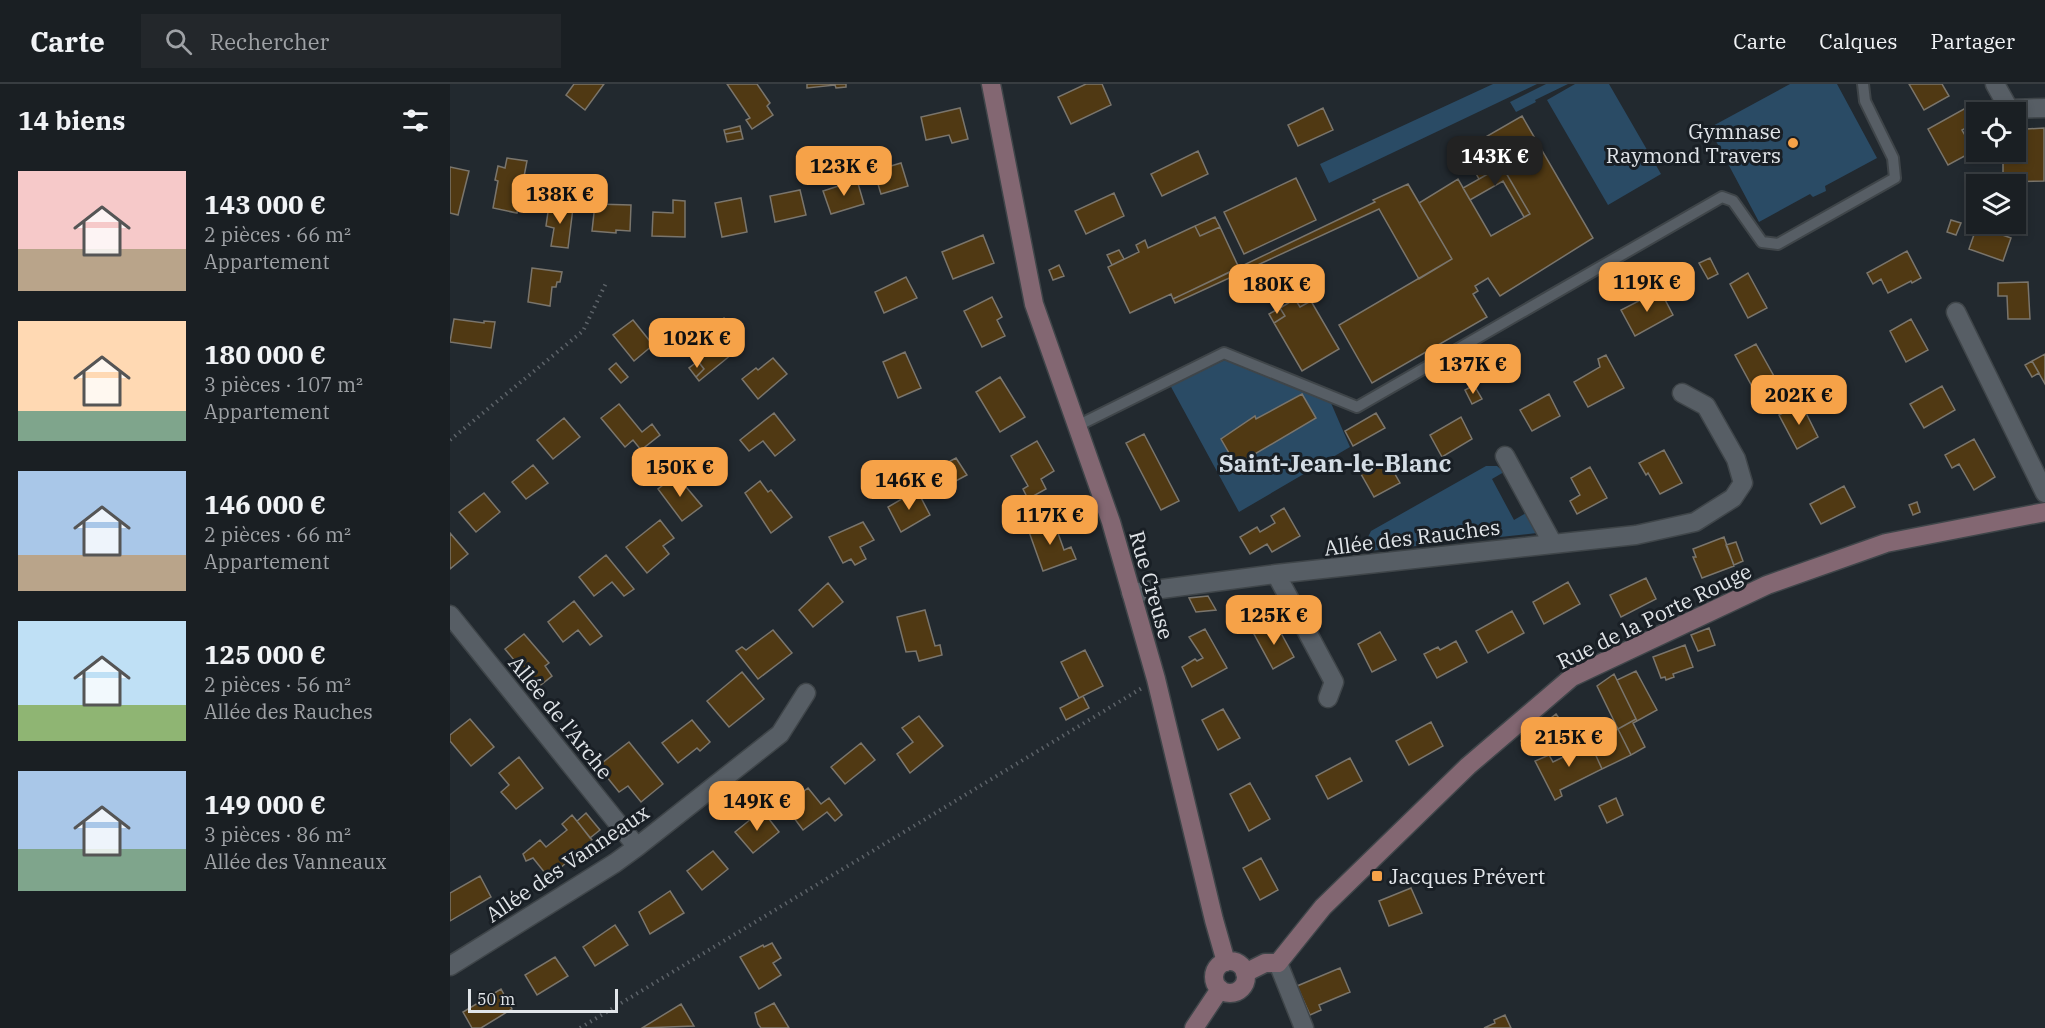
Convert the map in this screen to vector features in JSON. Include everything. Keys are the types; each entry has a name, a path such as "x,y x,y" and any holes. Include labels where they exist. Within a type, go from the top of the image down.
{"street":[{"name":"Rue Creuse","path":"991,84 1034,304 1075,427 1111,522 1156,680 1226,962"},
{"path":"1995,84 2009,110 2045,108"},
{"path":"1956,312 2045,493"},
{"name":"Allée des Rauches","path":"1131,593 1276,574 1636,535 1695,522 1733,498 1743,483 1736,459 1706,406 1682,393"},
{"path":"1505,456 1553,544"},
{"name":"Rue de la Porte Rouge","path":"1278,963 1317,913 1331,899 1468,766 1572,677 1767,585 1886,543 2045,512"},
{"path":"1276,574 1334,682 1328,698"},
{"name":"Allée de l'Arche","path":"450,615 637,847"},
{"name":"Allée des Vanneaux","path":"450,966 637,847 780,734 806,693"},
{"path":"1226,962 1240,965 1245,973 1245,982 1238,990 1229,993 1220,990 1214,976 1218,967 1226,962"},
{"path":"1245,973 1265,963 1278,963 1304,1028"},
{"path":"1194,1028 1220,990"}],"lane":[{"path":"1075,427 1224,353 1357,407 1722,197 1733,201 1762,242 1778,244 1895,178 1893,158 1865,101 1863,84"}],"path":[{"path":"450,440 583,332 606,283"},
{"path":"580,1028 1156,680"}],"shaded area":[{"path":"1493,84 1537,84 1329,183 1320,164"},
{"path":"1546,84 1568,84 1516,112 1510,102"},
{"path":"1575,84 1609,84 1661,174 1608,205 1547,100"},
{"name":"Gymnase Raymond Travers","path":"1790,84 1837,84 1877,158 1825,186 1826,191 1813,197 1810,194 1759,222 1709,128"},
{"path":"1225,360 1331,403 1350,447 1239,512 1170,385"},
{"path":"1486,466 1497,466 1504,472 1492,479 1514,520 1526,513 1537,533 1369,551 1365,543 1371,531"}],"building":[{"path":"574,84 604,84 585,110 566,95"},
{"path":"727,84 757,84 770,103 767,106 773,115 752,129 746,120 750,118"},
{"path":"807,84 846,84 846,87 836,88 835,85 807,88"},
{"path":"1086,84 1102,84 1111,105 1071,124 1058,97"},
{"path":"1909,84 1942,84 1949,96 1924,110"},
{"path":"960,108 968,139 952,143 949,135 926,140 921,117"},
{"path":"1323,108 1333,130 1298,146 1288,125"},
{"path":"1966,108 1966,128 1962,130 1966,137 1966,155 1948,165 1928,129"},
{"path":"1522,116 1593,238 1500,296 1488,278 1475,286 1478,291 1473,294 1487,317 1372,383 1339,325 1452,259 1419,203 1458,179 1491,236 1530,214 1502,166 1479,179 1463,150"},
{"path":"740,126 741,131 725,134 724,130"},
{"path":"2044,128 2044,181 2026,181 2026,174 2003,174 2003,162 2026,162 2026,129"},
{"path":"741,131 743,139 727,142 725,134"},
{"path":"1198,151 1208,174 1162,196 1151,174"},
{"path":"507,158 527,161 517,213 493,208 498,166 505,168"},
{"path":"901,163 908,186 881,194 874,171"},
{"path":"1502,166 1530,214 1524,217 1503,181 1470,200 1463,188"},
{"path":"450,167 469,171 458,215 450,213"},
{"path":"1296,178 1316,220 1244,254 1224,212"},
{"path":"857,180 864,204 831,214 823,191"},
{"path":"1408,184 1452,259 1419,279 1379,209 1175,303 1173,299 1375,202 1373,200"},
{"path":"800,190 806,215 775,222 770,196"},
{"path":"1114,193 1124,216 1086,234 1075,211"},
{"path":"741,198 747,232 722,237 715,203"},
{"path":"673,200 685,201 685,237 652,236 653,212 673,213"},
{"path":"595,204 631,205 630,231 616,230 616,233 592,231"},
{"path":"549,205 573,208 568,248 551,246 554,228 546,226"},
{"path":"1215,217 1220,227 1200,236 1195,226"},
{"path":"1951,220 1961,223 1956,235 1947,232"},
{"path":"1195,226 1200,236 1220,227 1239,268 1173,299 1171,294 1130,313 1108,267 1139,252 1136,245 1145,240 1148,248"},
{"path":"1974,234 2000,234 2011,238 2003,261 1969,249"},
{"path":"983,235 994,263 953,279 942,252"},
{"path":"1119,250 1124,259 1112,265 1107,255"},
{"path":"1907,251 1921,278 1888,293 1881,279 1873,284 1867,273"},
{"path":"1710,258 1718,274 1708,279 1699,263"},
{"path":"1059,265 1064,276 1053,280 1049,270"},
{"path":"532,268 562,272 560,282 557,282 556,287 552,287 550,306 528,302"},
{"path":"1748,273 1767,308 1748,318 1730,284"},
{"path":"906,277 917,298 884,313 875,292"},
{"path":"2028,282 2030,319 2008,319 2007,296 1998,296 1998,283"},
{"path":"1660,290 1673,315 1635,336 1621,310"},
{"path":"1306,292 1311,301 1300,307 1295,299"},
{"path":"992,297 1002,317 997,320 1005,336 982,347 964,311"},
{"path":"1295,299 1300,307 1311,301 1339,349 1302,371 1274,323 1285,316 1280,308"},
{"path":"1280,308 1285,316 1274,323 1269,314"},
{"path":"724,318 740,337 731,344 737,350 699,381 696,377 704,369 693,355 721,331 716,325"},
{"path":"454,319 484,323 484,321 495,322 491,348 450,342"},
{"path":"1911,319 1928,350 1906,362 1890,331"},
{"path":"633,320 653,345 634,361 613,335"},
{"path":"1756,344 1775,378 1754,390 1735,355"},
{"path":"905,352 921,388 898,398 883,362"},
{"path":"2045,354 2045,384 2032,361"},
{"path":"1606,355 1624,388 1588,407 1574,382 1600,367 1598,359"},
{"path":"773,358 787,374 758,399 742,379"},
{"path":"698,361 704,369 696,377 689,368"},
{"path":"2032,361 2039,373 2032,377 2025,365"},
{"path":"616,363 628,377 621,383 609,369"},
{"path":"1000,377 1025,417 1000,432 976,392"},
{"path":"1474,385 1482,399 1472,404 1465,390"},
{"path":"1942,386 1955,410 1924,428 1910,404"},
{"path":"1302,394 1316,418 1236,465 1221,439 1255,416 1256,419"},
{"path":"1549,394 1560,416 1532,431 1520,410"},
{"path":"1801,403 1818,437 1797,449 1779,415"},
{"path":"619,404 642,432 652,424 660,435 641,450 633,440 625,447 601,418"},
{"path":"774,413 795,440 775,456 763,441 749,451 740,440"},
{"path":"1376,413 1385,428 1353,446 1345,431"},
{"path":"1461,417 1472,439 1442,457 1430,435"},
{"path":"564,418 580,437 553,459 537,440"},
{"path":"1144,434 1179,501 1161,510 1126,443"},
{"path":"1974,439 1995,477 1974,490 1959,464 1952,468 1945,455"},
{"path":"1037,441 1054,471 1041,479 1046,489 1028,499 1023,489 1028,486 1011,456"},
{"path":"1664,450 1682,483 1660,494 1648,473 1646,475 1639,463"},
{"path":"956,458 967,475 941,489 931,471"},
{"path":"1387,460 1400,483 1374,497 1361,474"},
{"path":"533,465 548,483 526,499 512,482"},
{"path":"1590,467 1607,498 1577,514 1570,501 1580,495 1571,478"},
{"path":"676,475 702,506 682,521 658,489"},
{"path":"760,481 768,492 771,490 792,517 771,533 745,493"},
{"path":"1844,486 1855,507 1821,524 1810,504"},
{"path":"917,490 930,515 901,532 888,507"},
{"path":"484,493 500,512 476,532 459,512"},
{"path":"1917,502 1920,512 1913,515 1909,505"},
{"path":"1025,507 1030,515 1012,526 1007,516"},
{"path":"1284,508 1300,536 1272,552 1267,544 1250,554 1240,537 1257,527 1260,532 1275,523 1271,516"},
{"path":"1053,519 1064,550 1071,547 1076,559 1043,571 1028,529"},
{"path":"660,520 674,538 663,546 669,554 647,573 626,547"},
{"path":"863,522 874,540 860,547 866,559 855,565 851,559 843,563 829,537"},
{"path":"450,533 468,554 450,569"},
{"path":"1724,537 1734,566 1702,578 1693,557 1696,557 1693,549"},
{"path":"1736,542 1743,561 1734,565 1726,545"},
{"path":"606,555 634,589 624,596 612,582 594,596 579,577"},
{"path":"1646,578 1656,599 1621,617 1610,595"},
{"path":"1568,582 1580,604 1544,624 1533,602"},
{"path":"828,583 843,602 813,627 799,610"},
{"path":"1208,596 1216,610 1196,612 1189,598"},
{"path":"574,601 602,636 590,645 578,630 563,642 548,622"},
{"path":"925,610 935,646 940,645 942,655 919,661 916,651 906,652 897,617"},
{"path":"1512,611 1524,633 1488,653 1476,631"},
{"path":"1275,622 1294,657 1273,669 1254,634"},
{"path":"1709,628 1715,645 1698,651 1691,635"},
{"path":"1205,629 1227,668 1192,687 1182,667 1195,659 1197,661 1203,658 1189,637"},
{"path":"773,630 792,653 758,679 736,651 742,647 746,650"},
{"path":"1380,632 1396,660 1372,672 1358,644"},
{"path":"524,634 549,663 545,666 552,676 537,688 505,649"},
{"path":"1456,641 1467,662 1437,678 1424,654 1438,647 1440,650"},
{"path":"1685,645 1693,667 1673,674 1674,677 1666,680 1665,677 1661,678 1653,657"},
{"path":"1085,650 1103,686 1079,698 1061,662"},
{"path":"1636,671 1657,710 1637,721 1617,680"},
{"path":"742,672 764,699 729,727 707,701"},
{"path":"1614,674 1636,719 1618,729 1597,686"},
{"path":"1083,696 1089,708 1066,720 1060,708"},
{"path":"1223,709 1240,738 1218,750 1202,720"},
{"path":"1556,714 1567,730 1542,747 1541,743 1529,751 1521,741"},
{"path":"919,716 943,746 910,773 897,754 913,742 902,728"},
{"path":"470,719 494,747 471,766 450,741 450,735"},
{"path":"1636,719 1637,721 1633,723 1645,747 1631,755 1618,729"},
{"path":"692,720 710,742 700,751 697,748 678,763 662,743"},
{"path":"1431,722 1443,746 1409,765 1396,741"},
{"path":"1618,729 1631,755 1602,769 1588,738 1599,732 1601,737"},
{"path":"1588,738 1602,769 1560,790 1562,796 1555,800 1535,761 1549,755 1553,762 1582,748 1579,743"},
{"path":"629,742 663,784 641,802 628,786 619,792 598,766"},
{"path":"861,743 875,760 845,784 831,767"},
{"path":"519,757 543,788 516,809 501,792 509,785 499,773"},
{"path":"1350,758 1362,781 1328,799 1316,776"},
{"path":"1250,783 1270,819 1249,831 1230,794"},
{"path":"808,788 821,804 829,798 842,815 835,821 827,812 803,830 785,806"},
{"path":"1616,798 1623,815 1607,823 1599,806"},
{"path":"762,810 779,832 753,853 735,832"},
{"path":"586,813 600,830 590,838 577,821"},
{"path":"572,815 592,840 549,878 533,858 526,861 523,854 540,840 546,847 567,830 562,824"},
{"path":"713,851 728,869 702,890 687,871"},
{"path":"1261,858 1278,890 1260,900 1243,868"},
{"path":"480,876 491,897 450,921 450,893"},
{"path":"1411,888 1422,913 1389,926 1379,901"},
{"path":"670,891 684,913 650,934 639,912"},
{"path":"615,925 628,945 595,966 583,947"},
{"path":"772,943 781,958 773,963 781,975 759,989 740,957"},
{"path":"555,957 568,976 537,995 525,975"},
{"path":"1340,968 1350,992 1319,1005 1321,1010 1310,1015 1297,986"},
{"path":"501,989 512,1009 481,1028 472,1028 463,1012"},
{"path":"774,1003 789,1028 761,1028 758,1024 755,1013"},
{"path":"681,1004 694,1026 642,1028"},
{"path":"1505,1015 1511,1028 1484,1028 1495,1023 1494,1020"}],"place":[{"name":"Gymnase Raymond Travers","path":"1793,143"},
{"name":"Jacques Prévert","path":"1377,876"}],"district":[{"name":"Saint-Jean-le-Blanc","path":"1335,463"}]}
